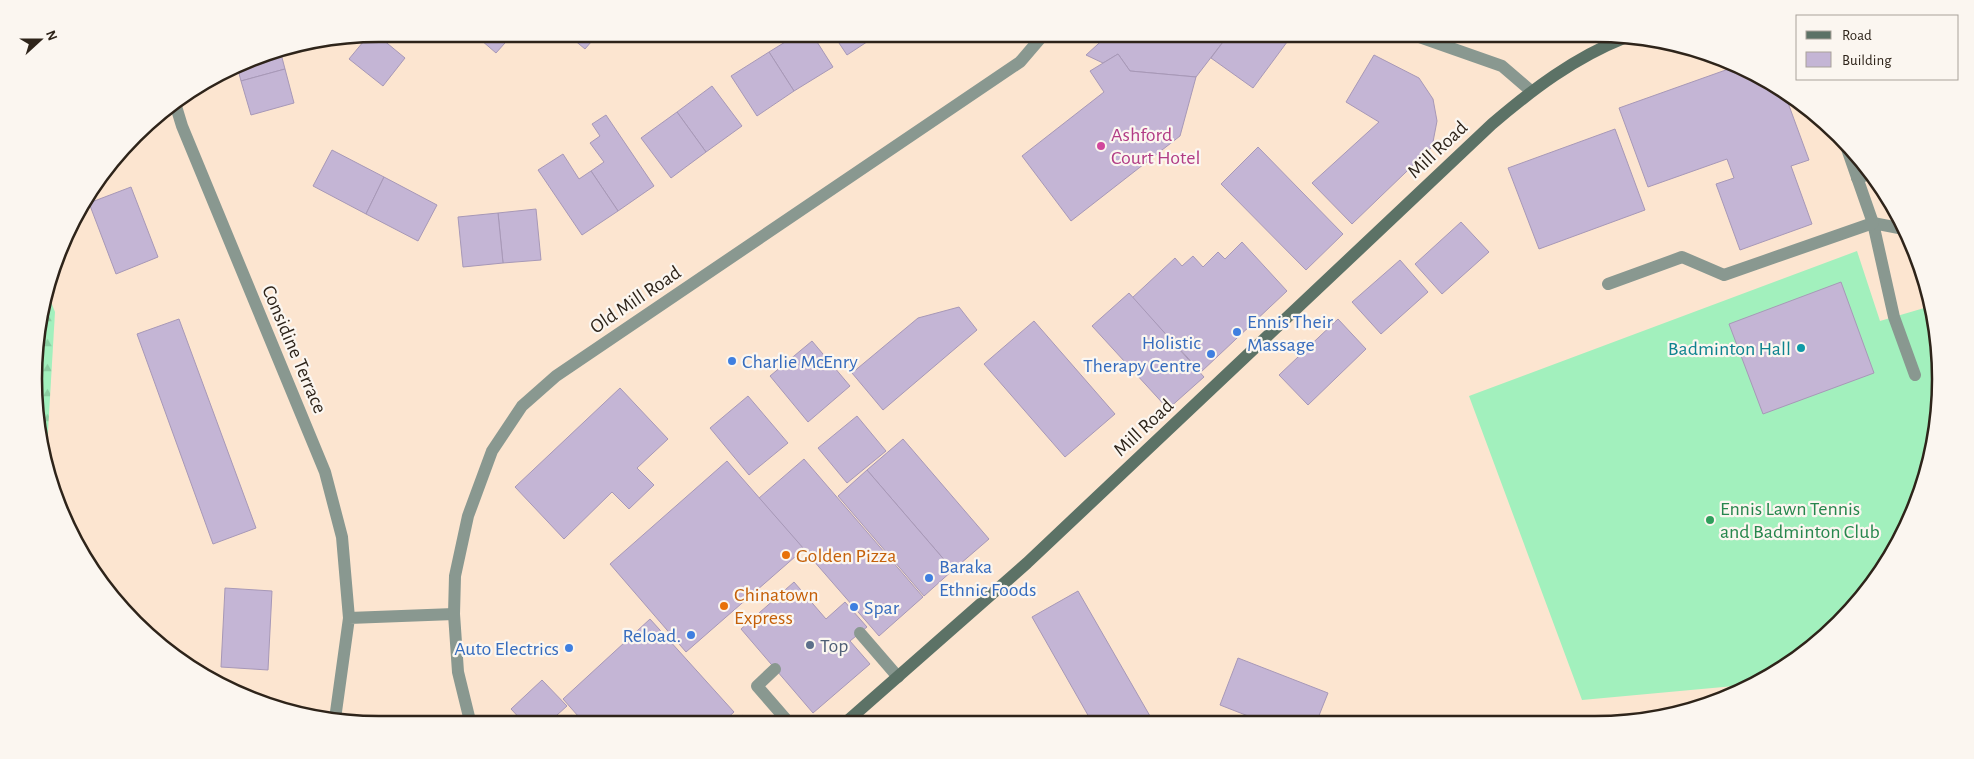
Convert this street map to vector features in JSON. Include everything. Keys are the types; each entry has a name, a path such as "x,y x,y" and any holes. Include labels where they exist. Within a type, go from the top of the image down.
{"main road":[{"name":"Mill Road","path":"854,716 1027,563 1492,124 1531,91 1596,49 1612,43"}],"street":[{"name":"Old Mill Road","path":"469,716 458,672 454,614 455,576 468,516 492,451 522,406 556,376 1020,62 1037,42"},
{"path":"1434,42 1502,66 1531,91"},
{"name":"Considine Terrace","path":"177,110 182,126 326,472 342,537 349,618 336,714"},
{"path":"1851,161 1873,223 1894,317 1914,375"},
{"path":"1857,178 1863,176"},
{"path":"1608,284 1682,257 1724,275 1873,223 1895,227"},
{"path":"349,618 454,614"},
{"path":"860,633 898,677"},
{"path":"775,669 757,686 783,716"}],"green space":[{"name":"Ennis Lawn Tennis and Badminton Club","path":"1857,251 1880,321 1924,308 1929,336 1931,402 1929,423 1914,488 1897,529 1875,567 1833,618 1782,660 1735,686 1582,700 1469,396"},
{"path":"51,303 55,312 48,438 42,380 45,336"}],"building":[{"path":"380,42 386,42 405,58 383,86 349,59 362,43"},
{"path":"483,42 506,42 496,53"},
{"path":"577,42 591,42 585,49"},
{"path":"785,42 817,42 833,67 794,91 769,52"},
{"path":"838,42 867,42 847,55"},
{"path":"1100,42 1223,42 1196,77 1130,71 1118,54 1103,63 1086,55"},
{"path":"1223,42 1287,42 1253,88 1211,58"},
{"path":"769,52 794,91 757,116 731,76"},
{"name":"Ashford Court Hotel","path":"1118,54 1130,71 1196,77 1180,136 1071,221 1022,156 1104,92 1090,71"},
{"path":"1374,55 1419,78 1433,99 1437,121 1432,147 1352,224 1312,183 1379,122 1346,102"},
{"path":"282,57 285,69 241,81 239,73"},
{"path":"285,69 294,103 251,115 241,81"},
{"path":"1727,70 1744,77 1782,99 1788,103 1809,160 1791,166 1812,224 1740,250 1716,184 1734,178 1727,159 1648,187 1619,108"},
{"path":"712,86 742,126 706,152 677,112"},
{"path":"677,112 706,152 671,178 641,138"},
{"path":"606,115 654,186 618,211 591,171 604,162 590,143 600,136 592,124"},
{"path":"1615,129 1645,210 1539,249 1508,168"},
{"path":"1258,147 1343,234 1306,270 1221,184"},
{"path":"332,150 384,177 366,214 313,186"},
{"path":"563,154 579,179 591,171 618,211 582,235 538,170"},
{"path":"384,177 437,205 418,241 366,214"},
{"path":"131,187 158,257 116,274 90,207 94,201"},
{"path":"536,209 541,260 503,263 498,213"},
{"path":"498,213 503,263 463,267 458,217"},
{"path":"1461,222 1489,252 1442,294 1415,264"},
{"path":"1242,242 1287,291 1201,372 1132,298 1175,258 1182,266 1193,256 1203,267 1218,252 1225,259"},
{"path":"1400,260 1428,292 1381,334 1352,302"},
{"name":"Badminton Hall","path":"1841,282 1874,373 1763,414 1729,324"},
{"path":"1129,293 1204,377 1168,409 1092,326"},
{"path":"959,307 977,330 883,410 852,373 918,318"},
{"path":"179,319 256,528 213,544 137,334"},
{"path":"1338,319 1366,349 1308,405 1279,375"},
{"path":"1034,321 1115,414 1065,457 984,364"},
{"path":"812,341 850,386 808,422 770,376"},
{"path":"620,388 668,439 637,468 654,485 629,509 612,492 564,539 515,487"},
{"path":"748,396 788,443 749,475 710,428"},
{"path":"857,416 886,451 847,483 818,448"},
{"path":"903,439 989,539 953,570 867,470"},
{"path":"804,459 923,597 879,636 759,498"},
{"path":"727,461 804,549 686,652 610,564"},
{"path":"867,470 953,570 924,596 838,496"},
{"path":"794,582 826,619 845,602 867,627 850,641 870,664 813,713 741,629"},
{"path":"225,588 272,591 268,670 221,667"},
{"path":"1078,591 1150,716 1088,716 1032,617"},
{"path":"650,619 734,712 730,716 578,716 563,699"},
{"path":"1238,658 1328,693 1319,716 1248,716 1220,705"},
{"path":"542,680 567,706 556,716 518,716 511,709"}],"place":[{"name":"Ashford Court Hotel","path":"1101,146"},
{"name":"Ennis Their Massage","path":"1237,332"},
{"name":"Badminton Hall","path":"1801,348"},
{"name":"Holistic Therapy Centre","path":"1211,354"},
{"name":"Charlie McEnry","path":"732,361"},
{"name":"Ennis Lawn Tennis and Badminton Club","path":"1710,520"},
{"name":"Golden Pizza","path":"786,555"},
{"name":"Baraka Ethnic Foods","path":"929,578"},
{"name":"Chinatown Express","path":"724,606"},
{"name":"Spar","path":"854,607"},
{"name":"Reload.","path":"691,635"},
{"name":"Top","path":"810,645"},
{"name":"Auto Electrics","path":"569,648"}]}
